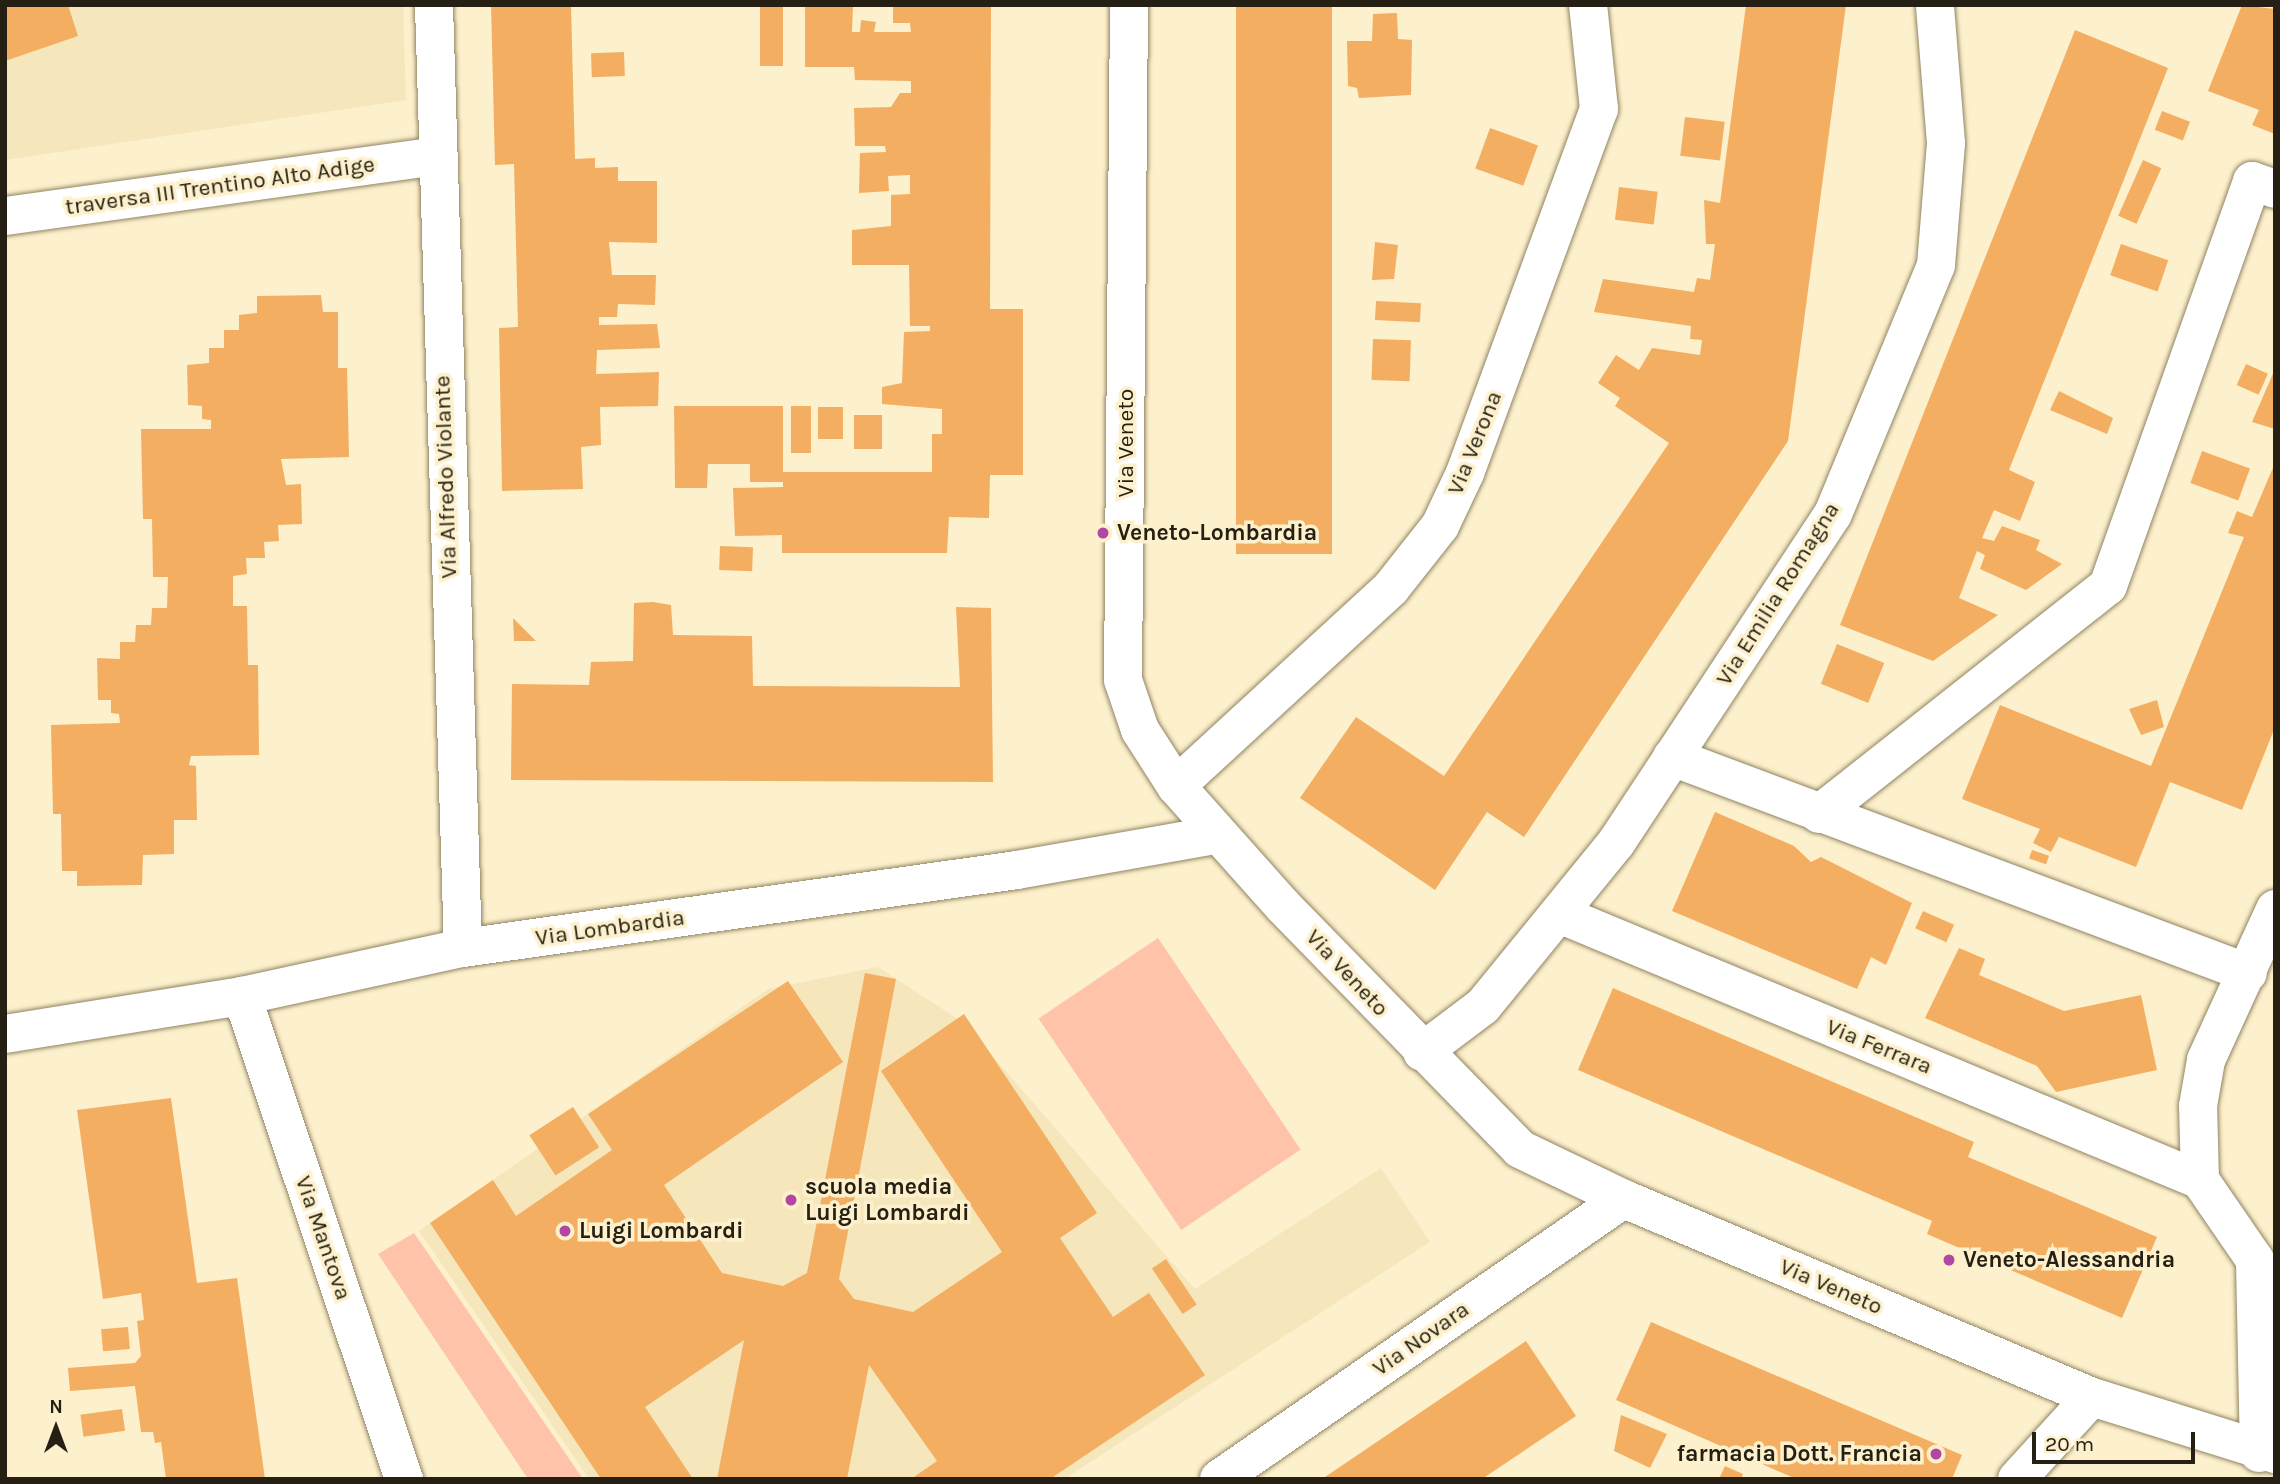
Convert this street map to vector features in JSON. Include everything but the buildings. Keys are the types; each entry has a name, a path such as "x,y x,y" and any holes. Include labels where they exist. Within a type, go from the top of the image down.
{"street":[{"name":"Via Alfredo Violante","path":"434,5 435,156 463,948"},
{"name":"Via Veneto","path":"1129,5 1123,680 1140,730 1176,786 1216,835 1422,1052 1520,1149 1623,1199 2092,1397 2258,1462"},
{"name":"Via Verona","path":"1176,786 1391,588 1440,526 1465,473 1599,109 1588,5"},
{"name":"Via Emilia Romagna","path":"1422,1052 1483,1006 1616,843 1833,514 1936,265 1947,143 1935,5"},
{"name":"traversa III Trentino Alto Adige","path":"5,216 435,156"},
{"path":"1819,814 2108,586 2252,181 2275,189"},
{"path":"1672,758 2248,973"},
{"name":"Via Lombardia","path":"5,1034 242,996 463,948 1017,870 1216,835"},
{"path":"2258,1462 2255,1260 2200,1180 2198,1106 2206,1060 2275,909"},
{"name":"Via Ferrara","path":"1559,914 2200,1180"},
{"name":"Via Mantova","path":"242,996 404,1479"},
{"name":"Via Novara","path":"1219,1479 1623,1199"},
{"path":"2017,1479 2092,1397"}],"shaded area":[{"path":"5,5 403,5 406,100 5,160"},
{"path":"1158,938 1301,1149 1181,1230 1039,1019"},
{"name":"scuola media Luigi Lombardi","path":"878,967 964,1023 1195,1289 1381,1168 1430,1242 1064,1479 589,1479 419,1231 768,989"},
{"path":"414,1233 583,1479 528,1479 378,1254"}],"place":[{"name":"Veneto-Lombardia","path":"1103,533"},
{"name":"scuola media Luigi Lombardi","path":"791,1200"},
{"name":"Luigi Lombardi","path":"565,1231"},
{"name":"Veneto-Alessandria","path":"1949,1260"},
{"name":"farmacia Dott. Francia","path":"1936,1454"}]}
